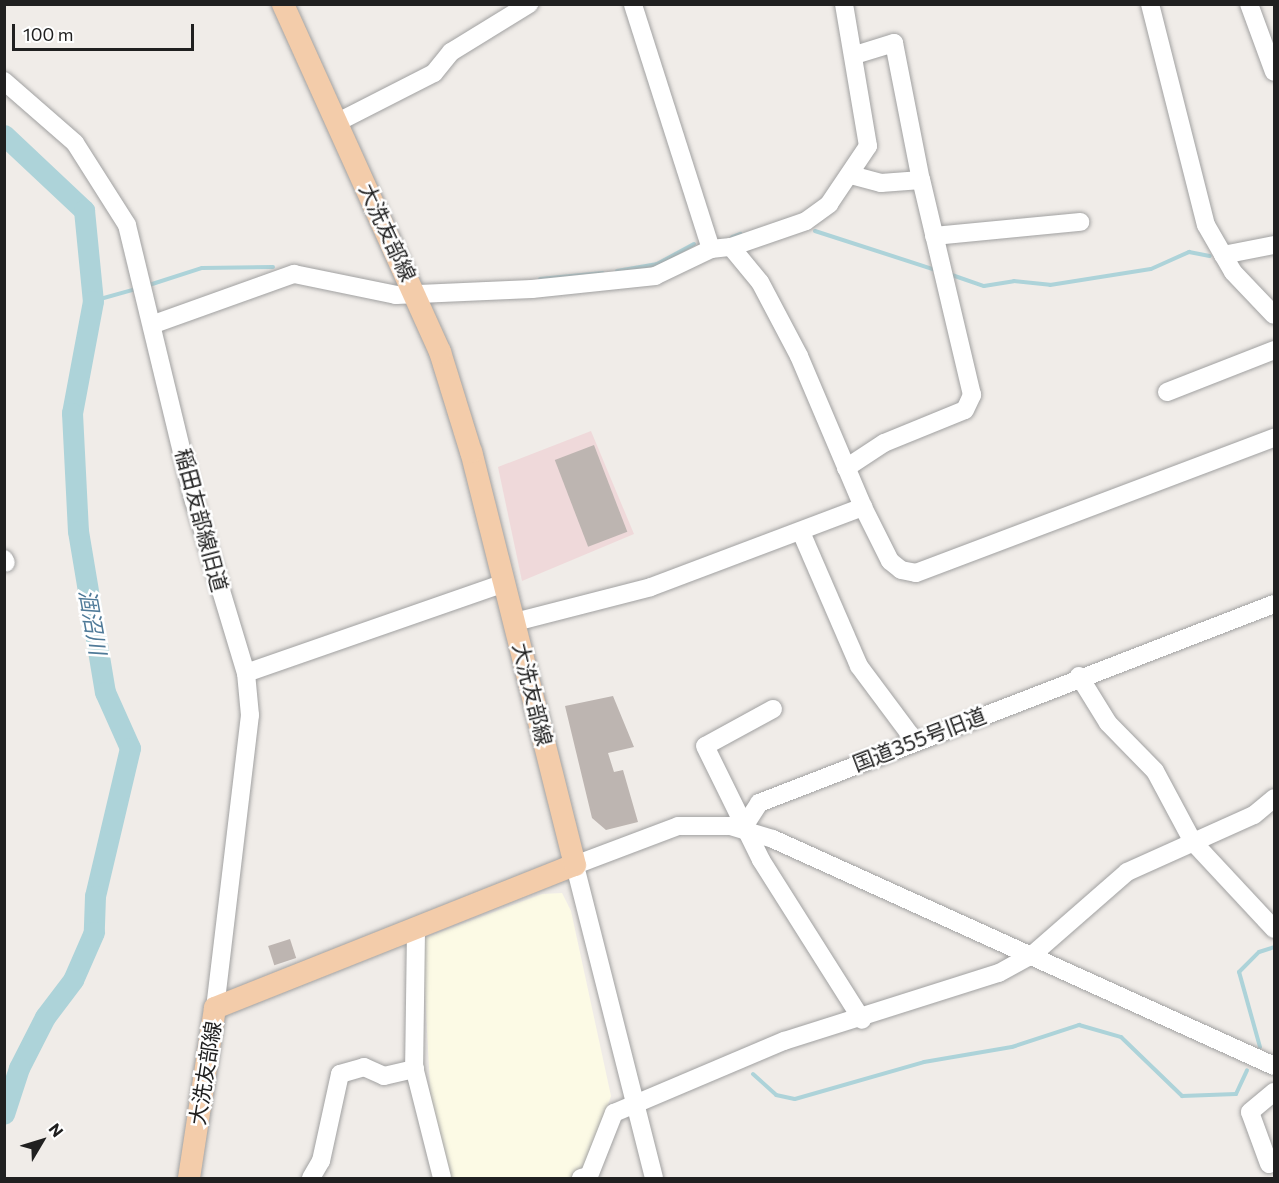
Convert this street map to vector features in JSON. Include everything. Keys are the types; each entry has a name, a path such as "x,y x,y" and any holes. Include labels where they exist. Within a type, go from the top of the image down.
{"main road":[{"name":"大洗友部線","path":"189,1179 215,1008 416,931 575,865 515,622 456,402 417,295 283,4"}],"street":[{"path":"336,123 434,73 451,52 529,4"},
{"path":"633,4 711,249"},
{"path":"154,324 294,274 417,295 655,276 711,249 731,247 806,221 830,204 868,146 855,56 844,4"},
{"path":"1150,4 1206,225 1223,255 1275,315"},
{"path":"1249,4 1275,72"},
{"path":"846,468 884,443 965,410 972,394 921,180 894,43 855,56"},
{"name":"稲田友部線旧道","path":"4,81 75,143 96,169 130,234 154,324 194,501 246,673 250,715 215,1008"},
{"path":"851,175 881,183 921,180"},
{"path":"934,236 1080,222"},
{"path":"1223,255 1275,245"},
{"path":"731,247 760,282 798,356 863,507 890,561 916,573 1125,492 1275,438"},
{"path":"1167,392 1275,350"},
{"path":"515,622 614,599 801,532 863,507"},
{"path":"801,532 859,666 915,741"},
{"path":"246,673 504,583"},
{"name":"国道355号旧道","path":"744,828 759,803 1079,676 1275,604"},
{"path":"1079,676 1108,723 1155,771 1193,843 1275,929"},
{"path":"773,709 705,746 744,828 862,1020"},
{"path":"581,1179 590,1176 609,1119 636,1104 784,1041 862,1020 999,973 1032,955 1127,872 1254,815 1275,798"},
{"path":"654,1179 575,865 678,825 744,828 1032,955 1275,1066"},
{"path":"416,931 415,1069 442,1179"},
{"path":"311,1179 321,1161 340,1074 364,1067 384,1076 415,1069"},
{"path":"1269,1164 1250,1112 1275,1092"}],"shaded area":[{"path":"591,431 634,534 522,581 498,467"},
{"path":"562,893 571,911 611,1096 582,1178 435,1178 422,939 542,894"}],"building":[{"path":"594,445 627,532 588,547 555,460"},
{"path":"613,696 634,747 608,753 614,772 623,770 638,822 606,830 592,818 565,706"},
{"path":"290,939 296,958 274,965 268,946"}],"waterway":[{"name":"涸沼川","path":"4,135 84,210 93,301 72,413 78,531 105,692 130,748 95,896 94,932 73,980 45,1017 19,1068 4,1114"},
{"path":"815,231 936,270"},
{"path":"732,237 740,234"},
{"path":"617,271 657,264 694,244"},
{"path":"949,274 984,286 1014,281 1050,285 1151,269 1189,252 1210,256"},
{"path":"146,286 202,268 273,267"},
{"path":"540,279 603,273"},
{"path":"93,301 136,289"},
{"path":"1260,1047 1239,972 1259,952 1274,947"},
{"path":"753,1074 776,1095 795,1099 924,1062 1012,1047 1079,1025 1121,1037 1182,1096 1236,1094 1247,1070"}]}
